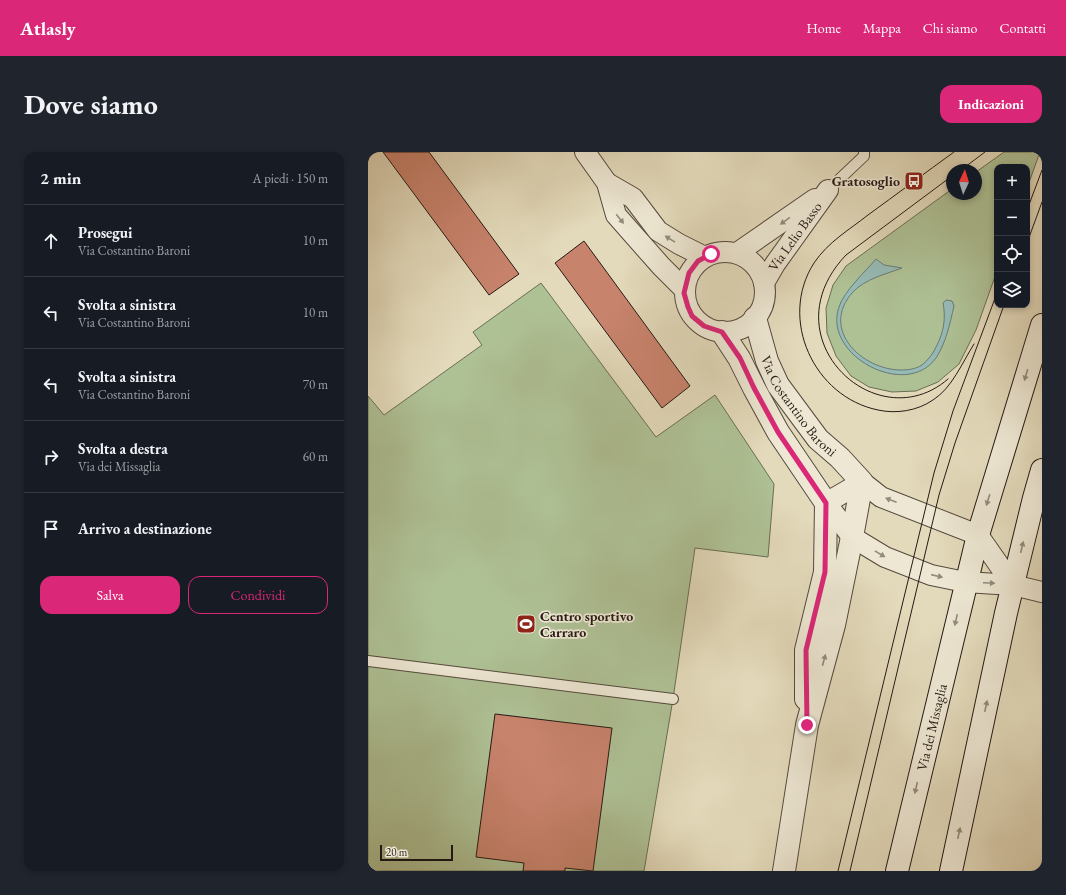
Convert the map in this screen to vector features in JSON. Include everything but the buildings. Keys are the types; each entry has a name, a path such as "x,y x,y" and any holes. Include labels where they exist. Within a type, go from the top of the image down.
{"street":[{"path":"585,152 608,183 633,198 658,231 679,244 705,257"},
{"path":"608,183 616,215 661,266 685,290"},
{"name":"Via Lelio Basso","path":"736,253 828,190"},
{"name":"Via Lelio Basso","path":"764,283 775,264 828,190"},
{"path":"721,252 736,253 753,263 760,270 764,283 764,302 755,318 742,328 722,332 704,326 692,316 686,303 685,290 687,278 691,269 705,257 721,252"},
{"name":"Via Costantino Baroni","path":"755,318 767,361 778,385 818,439 840,458 862,482 881,497 978,535"},
{"name":"Via dei Missaglia","path":"897,871 965,582 1042,325"},
{"name":"Via Costantino Baroni","path":"722,332 740,358 754,388 778,432 826,503 852,537 885,557 931,575 965,582"},
{"path":"951,871 1013,584 1042,470"},
{"path":"807,725 806,650 825,572 826,503 862,482"},
{"path":"784,871 807,725 834,625 862,482"},
{"path":"978,535 1013,584"},
{"path":"965,582 1013,584 1042,592"}],"lane":[{"name":"Via Lelio Basso","path":"828,190 864,156 864,152"},
{"path":"368,661 673,699"}],"green space":[{"path":"1004,152 1040,152 1030,180 1030,164 994,164 994,279 976,330 959,364 938,382 916,391 892,392 869,387 851,376 836,356 827,333 826,308 833,285 846,266 946,193 946,200 982,200 982,168"},
{"name":"Centro sportivo Carraro","path":"541,283 656,437 715,395 774,484 768,557 695,548 673,699 644,871 368,871 368,396 384,415 482,345 473,332"}],"water":[{"path":"876,259 884,265 902,268 870,280 858,287 853,292 844,306 841,320 843,333 850,345 860,355 872,363 886,368 901,370 915,368 924,363 935,350 944,325 943,303 946,300 952,301 954,306 942,346 936,358 923,370 906,374 888,373 870,366 854,355 843,341 837,325 839,307 850,288"}],"tram line":[{"path":"954,152 846,231 832,243 814,263 804,285 800,308 802,331 808,353 820,373 836,389 855,402 878,410 892,412 906,411 920,407 940,395 956,375 974,344"},
{"path":"969,164 985,152"},
{"path":"1030,202 1042,170"},
{"path":"946,180 846,255 825,287 819,318 825,347 841,371 864,389 891,397 920,395 948,379"},
{"path":"1030,236 1042,202"},
{"path":"838,871 934,473 953,411 994,301"},
{"path":"850,871 939,495 955,443 1003,308"}],"place":[{"name":"Gratosoglio","path":"914,181"},
{"name":"Centro sportivo Carraro","path":"526,624"}],"route":[{"path":"711,254 698,261 691,269 685,283 684,293 686,303 692,316 704,326 718,332 722,332 740,358 754,388 778,432 826,503 825,572 806,650 807,725"}]}
